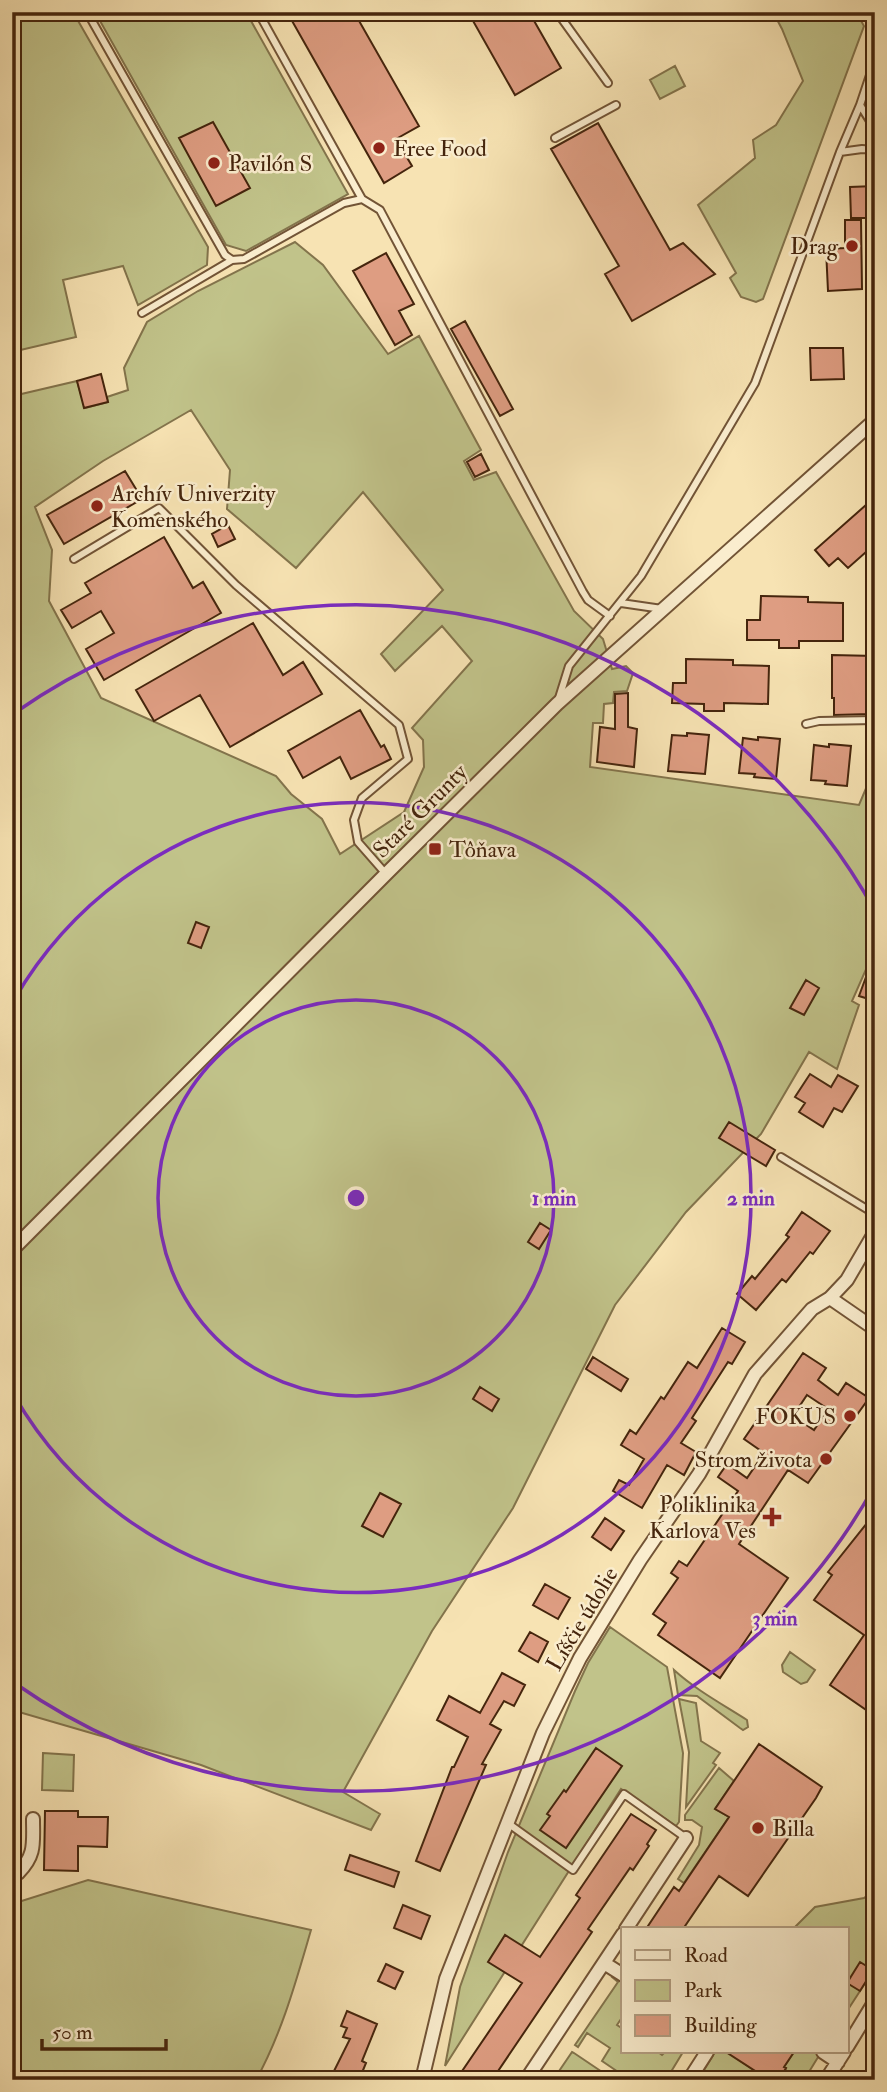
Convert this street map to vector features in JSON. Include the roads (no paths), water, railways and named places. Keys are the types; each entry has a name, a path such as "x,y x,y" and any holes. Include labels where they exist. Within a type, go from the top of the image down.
{"street":[{"name":"Staré Grunty","path":"12,1251 557,704 875,420"},
{"name":"Líščie údolie","path":"422,2080 446,1979 543,1733 580,1658 640,1560 699,1474 755,1374 812,1309 830,1298 847,1280 875,1233"},
{"path":"830,1298 875,1329"},
{"path":"12,1872 18,1872 28,1863 33,1850 33,1819"},
{"path":"627,1927 686,1838"},
{"path":"526,2080 621,1937"},
{"path":"604,1963 621,1974"},
{"path":"848,2045 875,2001"},
{"path":"689,2080 706,2054"},
{"path":"826,2080 841,2057"}],"lane":[{"path":"87,12 225,255 232,260"},
{"path":"258,12 362,199 380,210 588,600 610,616"},
{"path":"557,12 608,83"},
{"path":"866,12 875,27"},
{"path":"557,704 569,666 641,576 755,383 875,60"},
{"path":"555,138 616,105"},
{"path":"860,105 875,129"},
{"path":"840,152 875,150"},
{"path":"142,313 232,260 244,259 344,203 362,199"},
{"path":"74,559 159,508 236,584 399,725 408,758 362,798 354,820 358,842 386,874"},
{"path":"621,603 662,609"},
{"path":"806,724 819,721 875,720"},
{"path":"781,1157 875,1214"},
{"path":"509,1824 573,1870 624,1794 686,1838"}],"place":[{"name":"Free Food","path":"379,148"},
{"name":"Pavilón S","path":"214,163"},
{"name":"Drag","path":"852,246"},
{"name":"Archív Univerzity Komenského","path":"97,506"},
{"name":"Tôňava","path":"435,849"},
{"name":"FOKUS","path":"850,1416"},
{"name":"Strom života","path":"826,1459"},
{"name":"Poliklinika Karlova Ves","path":"772,1517"},
{"name":"Billa","path":"758,1828"}]}
